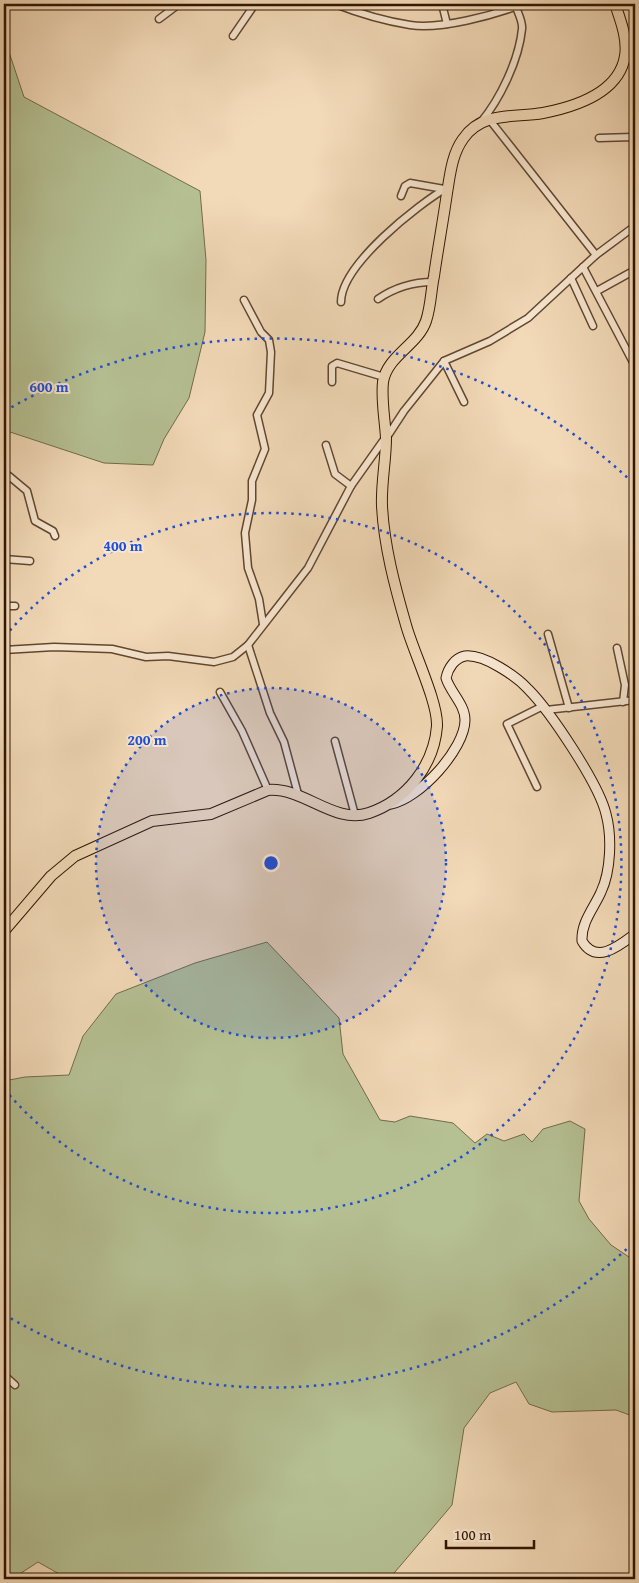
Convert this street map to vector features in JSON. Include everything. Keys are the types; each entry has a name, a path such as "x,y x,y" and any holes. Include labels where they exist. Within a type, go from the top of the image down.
{"main road":[{"path":"388,805 416,780 425,766 433,749 437,723 434,707 403,613 387,542 382,504 386,439 384,377 394,361 423,329 433,282 446,188 459,144 485,121 544,113 596,95 611,84 617,76 625,56 622,29 615,4"},
{"path":"4,931 51,876 75,856 152,821 210,814 268,790 284,790 298,794 334,811 355,815 370,813 406,799 424,787 450,755 458,741 465,718 446,678 450,666 456,660 468,656 496,665 526,687 544,708 602,799 609,827 606,879 583,927 582,941 591,952 598,954 619,946 635,934"}],"street":[{"path":"159,19 179,4"},
{"path":"233,36 255,4"},
{"path":"335,4 360,13 410,25 447,24 523,4"},
{"path":"442,4 447,24"},
{"path":"494,4 498,12"},
{"path":"516,6 522,27 516,52 502,91 485,121 596,255"},
{"path":"625,56 635,47"},
{"path":"599,138 633,137 635,139"},
{"path":"401,196 405,186 410,183 446,188"},
{"path":"341,302 342,294 351,273 366,254 419,208 446,188"},
{"path":"4,650 54,647 112,649 146,657 168,656 214,662 233,657 248,645 263,624 285,600 308,568 351,486 404,411 444,361 511,329 528,318 596,255 635,226"},
{"path":"584,267 635,366"},
{"path":"597,291 635,270"},
{"path":"571,278 593,326"},
{"path":"378,299 403,286 419,282 433,282"},
{"path":"244,300 260,330 269,340 271,352 269,393 258,410 257,418 264,438 265,449 252,481 252,500 245,533 248,568 259,599 263,624"},
{"path":"444,361 464,402"},
{"path":"332,382 332,366 337,363 384,377"},
{"path":"326,445 335,474 351,486"},
{"path":"4,480 9,476 23,486 35,521 53,531 55,536"},
{"path":"4,559 30,561"},
{"path":"4,606 15,606"},
{"path":"548,634 569,708"},
{"path":"248,645 270,713 284,742 298,794"},
{"path":"617,648 625,685 623,702"},
{"path":"220,692 242,731 268,790"},
{"path":"537,787 506,726 508,722 544,708 569,708 635,700"},
{"path":"335,741 355,815"},
{"path":"4,1375 15,1385"}],"green space":[{"path":"4,37 24,97 200,191 206,260 205,332 189,398 164,439 153,465 104,463 4,430"},
{"path":"267,942 339,1018 343,1054 380,1120 395,1122 410,1116 453,1123 475,1143 487,1134 504,1141 524,1134 532,1142 543,1129 570,1121 585,1129 579,1201 589,1219 611,1245 635,1261 635,1417 616,1410 552,1412 529,1404 516,1382 490,1393 464,1428 452,1505 389,1579 68,1579 38,1562 12,1579 4,1579 4,1081 25,1077 69,1075 83,1036 116,994 195,963"}]}
